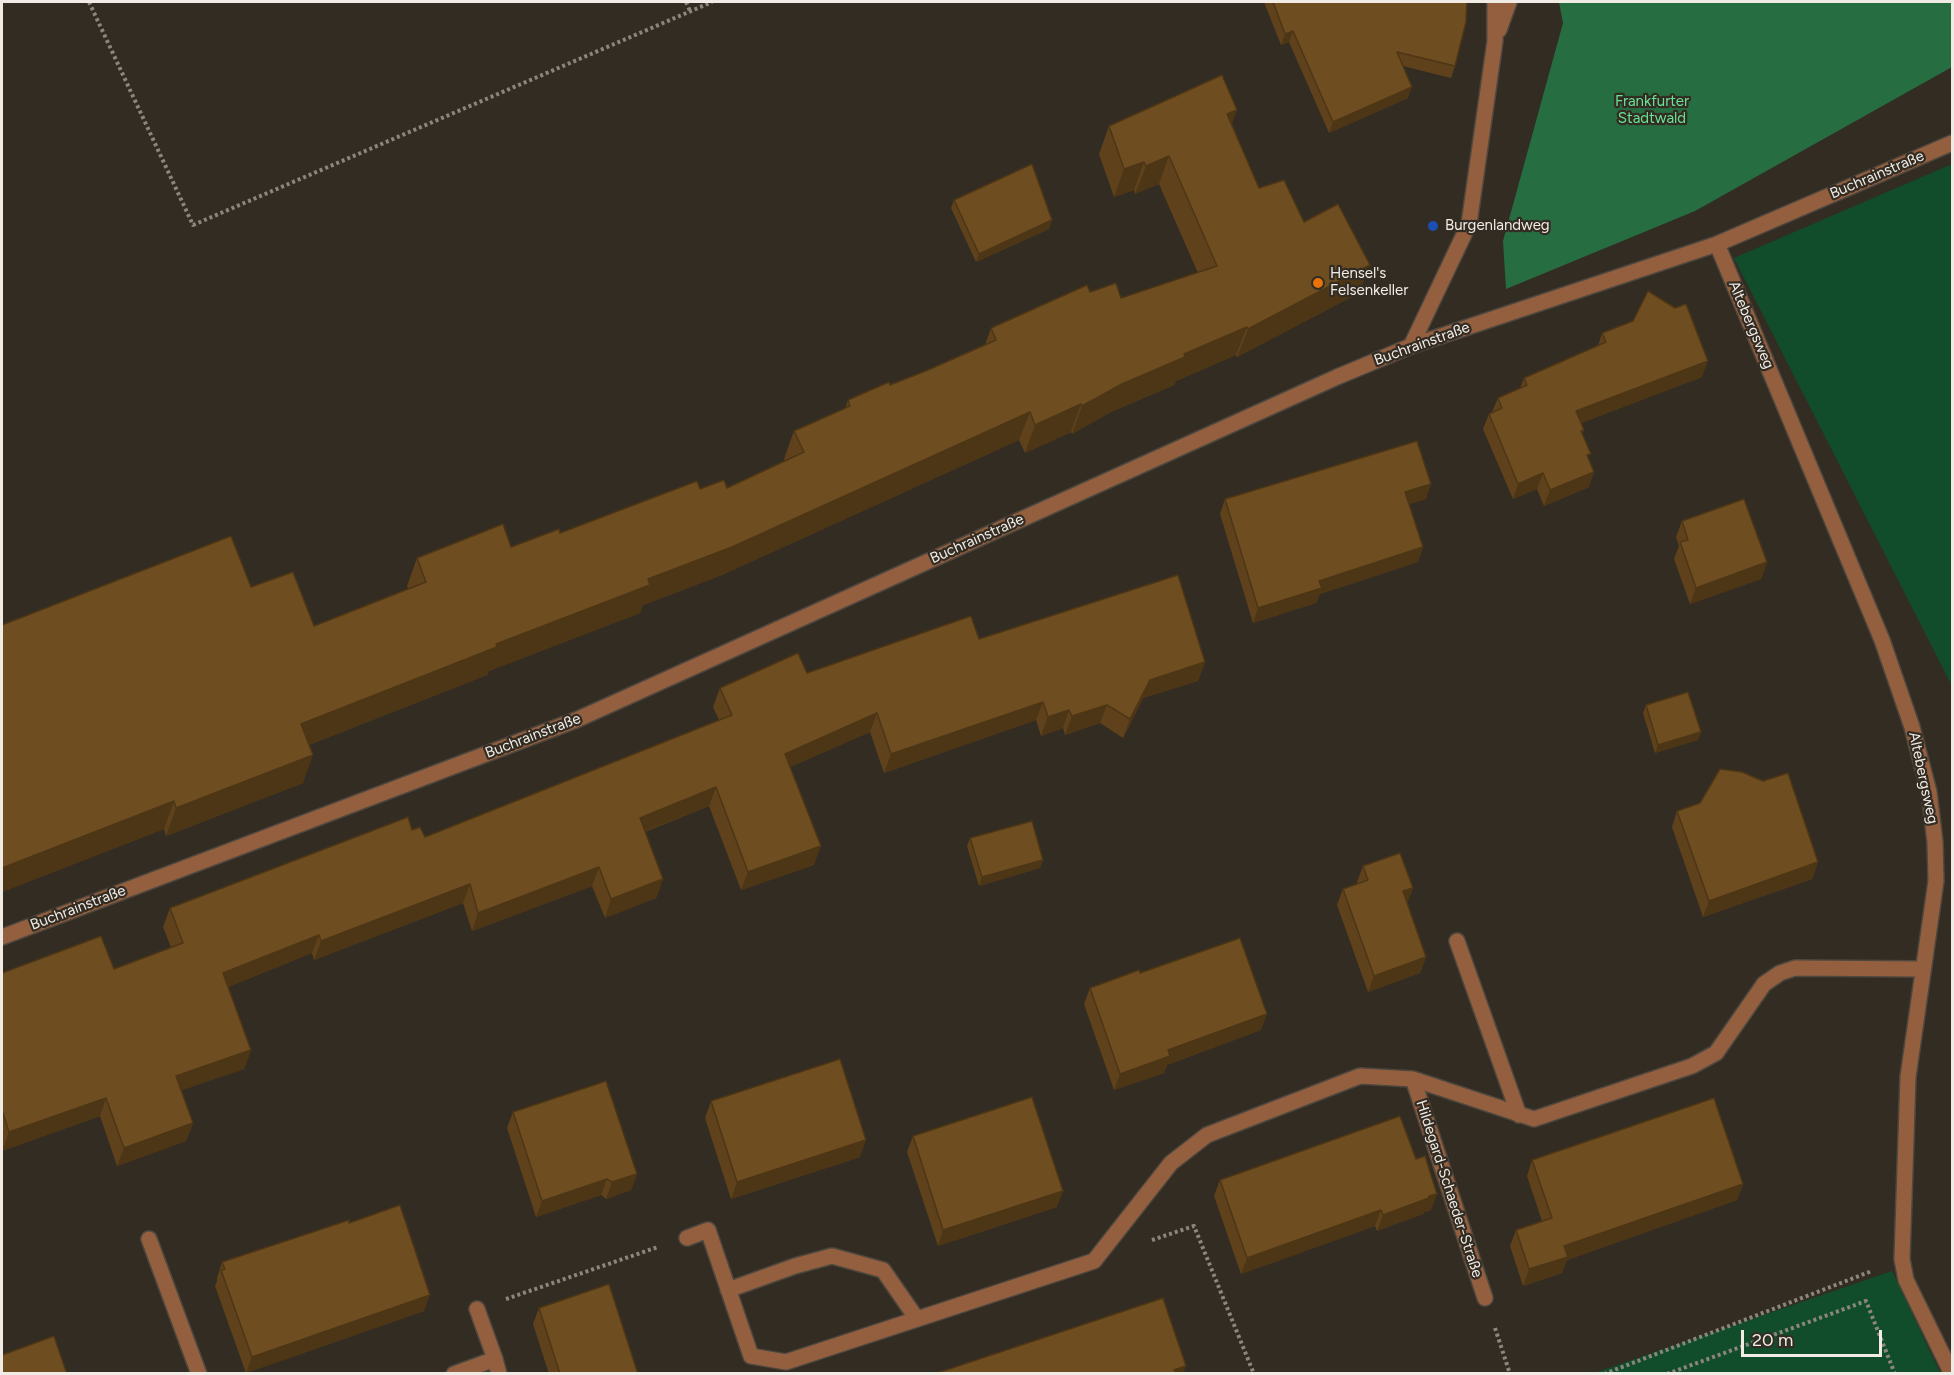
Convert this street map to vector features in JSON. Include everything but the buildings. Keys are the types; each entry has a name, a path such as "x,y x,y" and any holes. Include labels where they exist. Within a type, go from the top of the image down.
{"street":[{"path":"1411,346 1469,224 1495,41 1495,2"},
{"path":"1495,41 1509,2"},
{"name":"Buchrainstraße","path":"2,937 576,720 1337,377 1411,346 1717,244 1953,143"},
{"name":"Altebergsweg","path":"1717,244 1882,640 1912,727 1929,792 1935,843 1936,881 1908,1077 1902,1259 1906,1280 1952,1374"},
{"path":"1457,940 1519,1115"},
{"name":"Hildegard-Schaeder-Straße","path":"687,1238 708,1230 751,1356 786,1362 1094,1261 1171,1163 1207,1135 1360,1076 1413,1079 1534,1119 1692,1066 1716,1053 1764,984 1779,973 1795,968 1922,969"},
{"name":"Hildegard-Schaeder-Straße","path":"1413,1079 1485,1298"},
{"path":"149,1239 199,1374"},
{"path":"728,1290 795,1266 832,1256 883,1270 917,1319"},
{"path":"454,1374 497,1366 477,1309"}],"path":[{"path":"89,2 193,225 712,2"},
{"path":"686,2 690,11"},
{"path":"1149,1241 1194,1226 1254,1374"},
{"path":"477,1309 687,1238"},
{"path":"1604,1374 1902,1259"},
{"path":"1485,1298 1510,1374"},
{"path":"1667,1374 1866,1301 1894,1374"}],"green space":[{"name":"Frankfurter Stadtwald","path":"1559,2 1952,2 1952,67 1695,211 1506,289 1503,241 1563,23"},
{"path":"1952,164 1952,686 1734,258"},
{"path":"1892,1271 1940,1373 1594,1373"}],"place":[{"name":"Burgenlandweg","path":"1433,226"},
{"name":"Hensel's Felsenkeller","path":"1318,283"}]}
